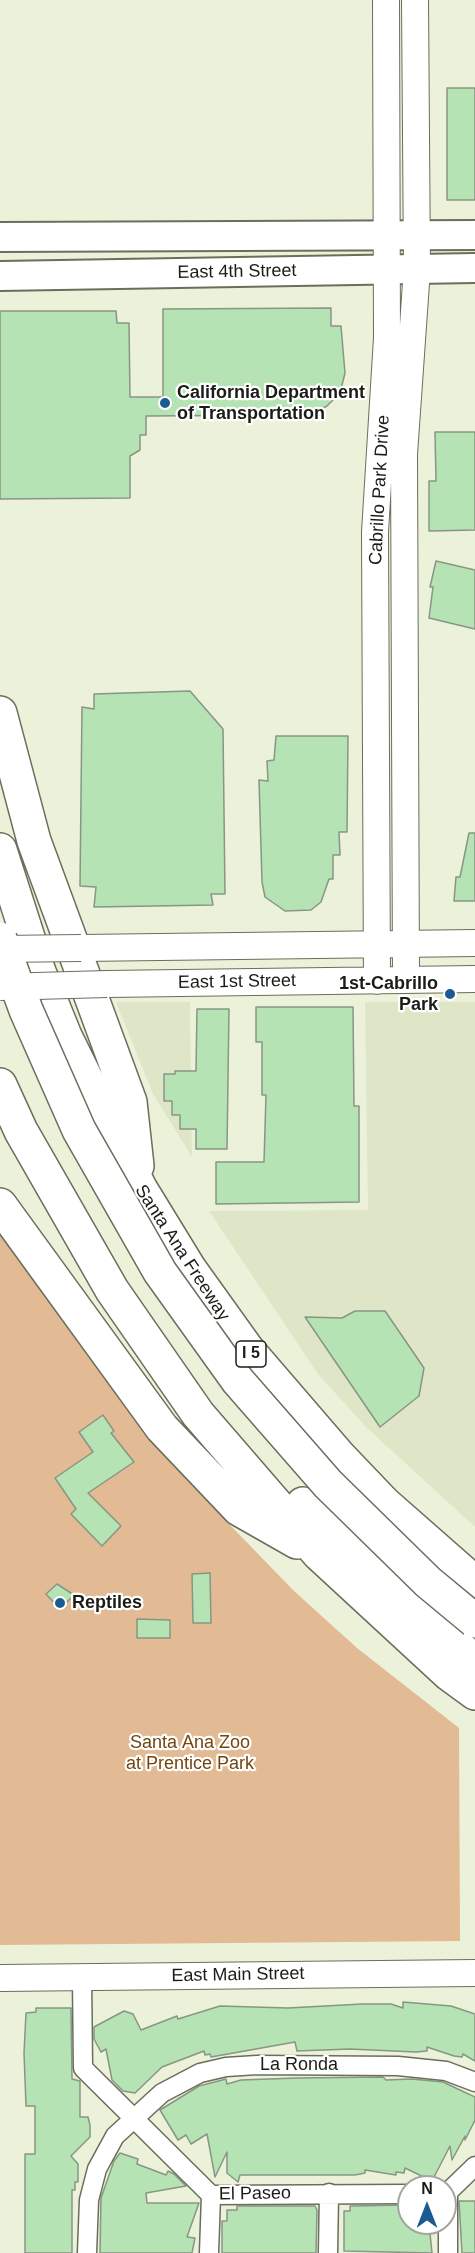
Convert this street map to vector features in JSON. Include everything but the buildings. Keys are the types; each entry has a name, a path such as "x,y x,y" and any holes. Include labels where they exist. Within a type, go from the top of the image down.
{"highway":[{"path":"0,713 34,841 130,1102 140,1188"},
{"name":"Santa Ana Freeway","path":"0,850 39,972 64,1036 140,1188 224,1318 295,1406 384,1503 475,1583"},
{"path":"0,939 26,1010 79,1130 160,1272 238,1381 328,1484 428,1582 475,1621"},
{"path":"0,987 10,1016 68,1136 148,1280 227,1391 315,1497 420,1596 475,1641"},
{"path":"0,1085 26,1140 112,1290 177,1385 253,1480 320,1554 449,1674 475,1693"},
{"path":"0,1205 162,1428 239,1509 320,1554"},
{"path":"177,1385 216,1406 260,1458 366,1569 475,1660"}],"main road":[{"name":"East 4th Street","path":"0,237 475,235"},
{"name":"East 4th Street","path":"0,276 475,268"}],"street":[{"name":"Cabrillo Park Drive","path":"377,981 375,532 384,405 388,269 386,0"},
{"name":"Cabrillo Park Drive","path":"406,980 404,454 417,268 415,0"},
{"name":"East 1st Street","path":"0,949 475,943"},
{"name":"East 1st Street","path":"0,987 475,979"},
{"name":"East Main Street","path":"0,1978 475,1972"},
{"name":"El Paseo","path":"82,1977 83,2067 211,2195 397,2194"},
{"name":"La Ronda","path":"87,2253 89,2200 97,2169 115,2136 134,2116 162,2093 200,2073 226,2067 257,2065 398,2066 446,2071 475,2082"},
{"path":"457,2184 475,2166"},
{"path":"328,2253 329,2193"},
{"path":"209,2253 211,2195"},
{"path":"447,2235 448,2253"}],"shaded area":[{"path":"116,1002 190,1002 192,1157 153,1094"},
{"path":"365,1002 475,1002 475,1527 366,1427 318,1374 209,1211 368,1210"}],"green space":[{"name":"Santa Ana Zoo at Prentice Park","path":"0,1229 39,1287 165,1452 228,1523 294,1591 357,1648 459,1728 460,1941 0,1945"}],"place":[{"name":"California Department of Transportation","path":"165,403"},
{"name":"1st-Cabrillo Park","path":"450,994"},
{"name":"Reptiles","path":"60,1603"}]}
